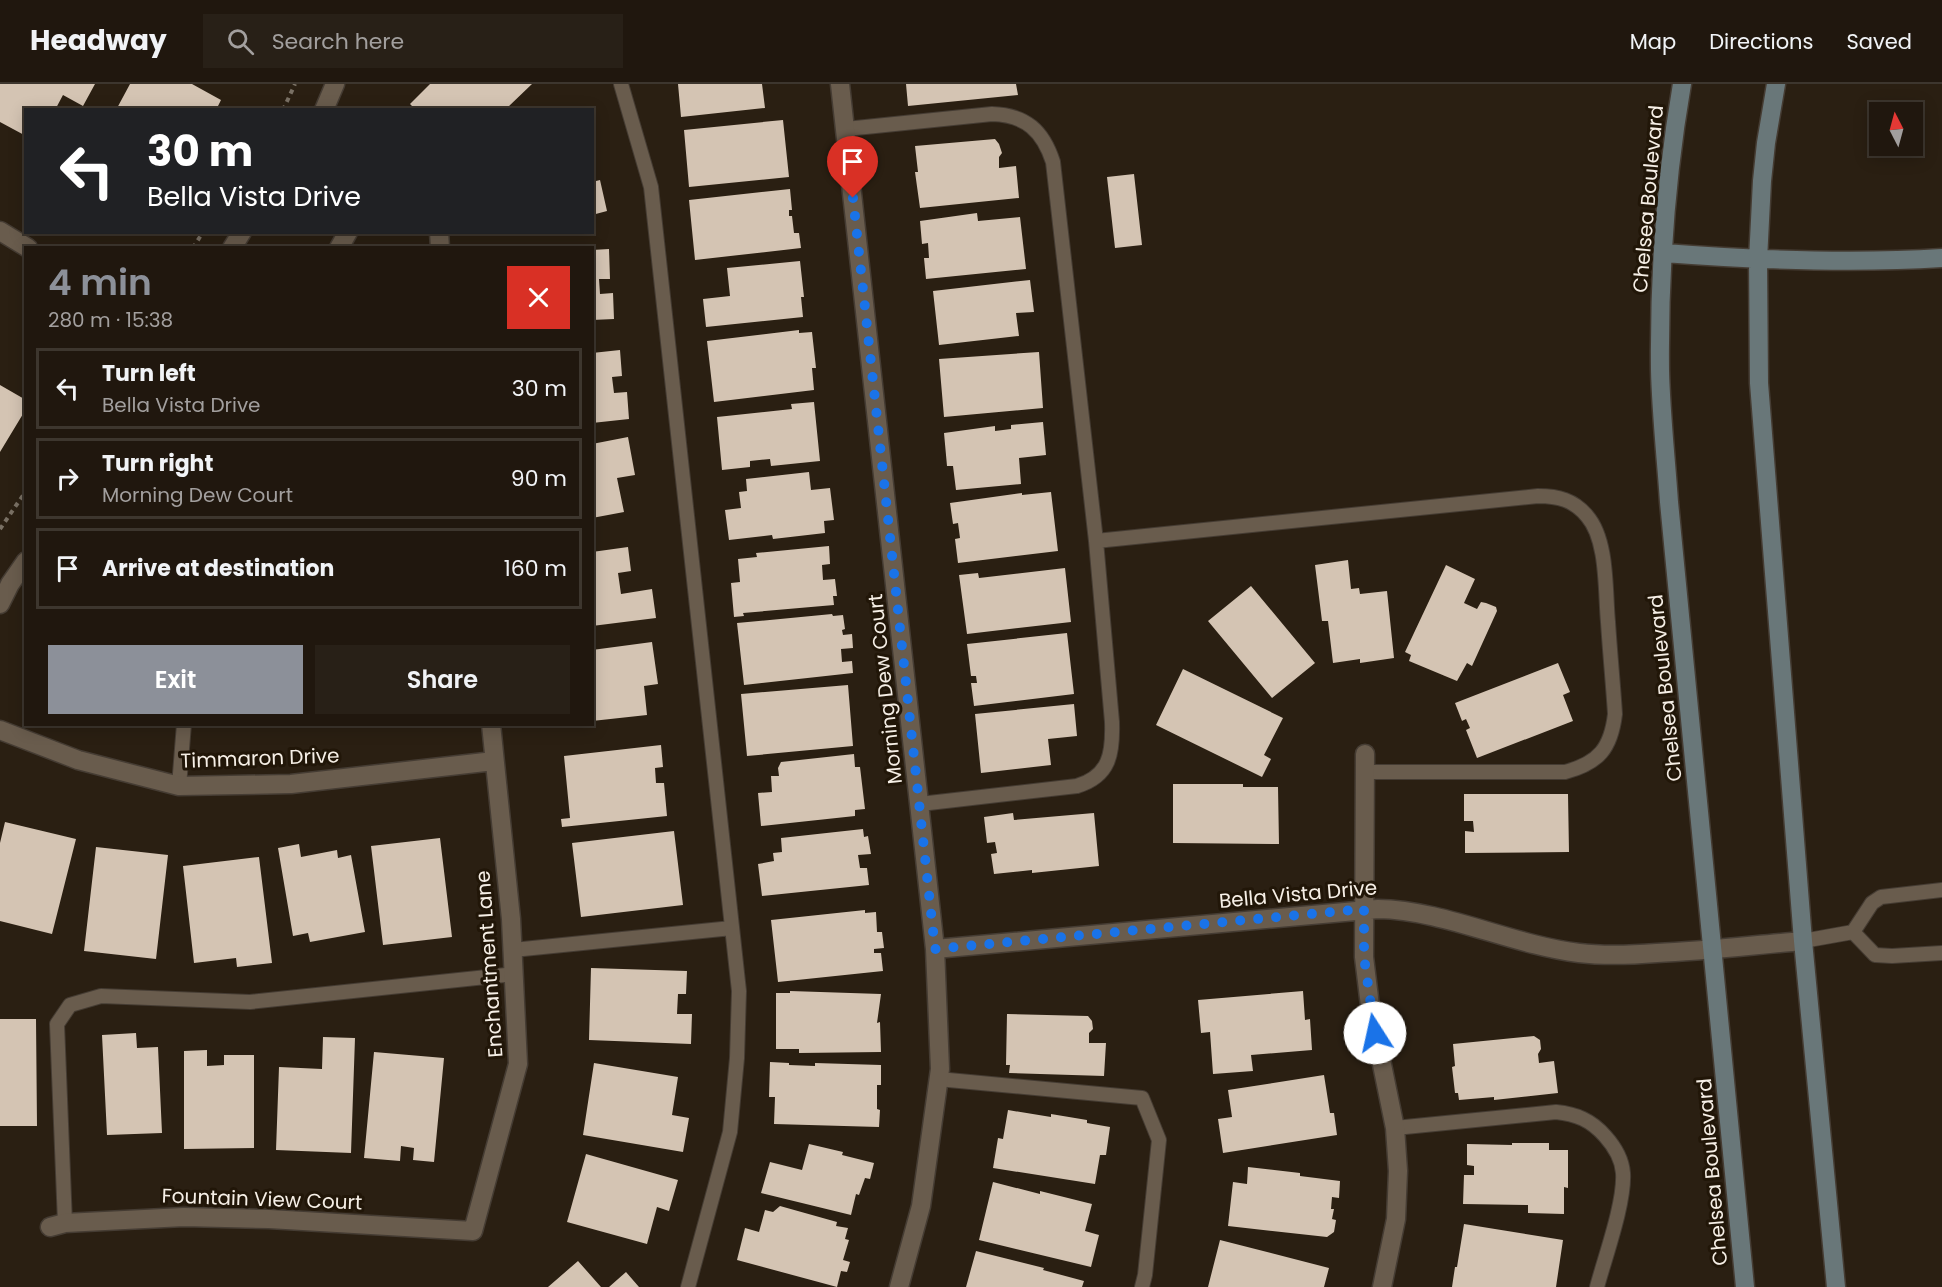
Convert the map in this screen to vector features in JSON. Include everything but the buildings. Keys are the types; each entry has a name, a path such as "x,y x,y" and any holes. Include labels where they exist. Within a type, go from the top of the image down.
{"main road":[{"name":"Chelsea Boulevard","path":"1682,84 1672,150 1664,253 1660,370 1669,502 1745,1287"},
{"path":"1776,84 1762,181 1758,260 1759,383 1803,941 1836,1287"},
{"path":"1664,253 1758,260 1942,258"}],"street":[{"path":"325,108 335,84"},
{"name":"Morning Dew Court","path":"840,84 935,949 940,1069 921,1206 899,1287"},
{"path":"0,231 25,246"},
{"path":"0,604 24,564"},
{"name":"Enchantment Lane","path":"473,1231 518,1064 513,950 491,726"},
{"name":"Timmaron Drive","path":"0,730 78,760 178,786 291,784 494,761"},
{"path":"1365,763 1364,957 1366,981 1395,1128 1397,1149 1398,1196 1392,1245 1382,1287"},
{"name":"Bella Vista Drive","path":"935,949 1364,909 1396,909 1418,913 1539,945 1580,953 1636,954 1803,941"},
{"name":"Fountain View Court","path":"58,1225 184,1217 269,1219 473,1231"}],"lane":[{"path":"621,84 651,187 739,992 737,1058 730,1132 688,1287"},
{"path":"846,129 1008,114 1021,119 1041,136 1053,162 1096,541 1113,739 1106,765 1089,783 1077,786 920,804"},
{"path":"1096,541 1538,496 1564,498 1587,515 1594,527 1602,557 1615,714 1614,730 1602,753 1582,768 1548,774 1365,763"},
{"path":"178,786 184,726"},
{"path":"1803,941 1853,932 1872,903 1881,897 1942,890"},
{"path":"513,950 732,928"},
{"path":"1853,932 1875,955 1892,957 1942,953"},
{"path":"58,1225 57,1024 70,1005 101,996 250,1002 514,974"},
{"path":"938,1079 1142,1098 1159,1140 1142,1287"},
{"path":"1395,1128 1556,1113 1571,1114 1597,1127 1615,1150 1623,1172 1620,1203 1597,1287"}],"path":[{"path":"284,108 295,84"},
{"path":"0,529 24,494"}],"route":[{"path":"853,198 935,949 1364,909 1366,981 1375,1033"}]}
